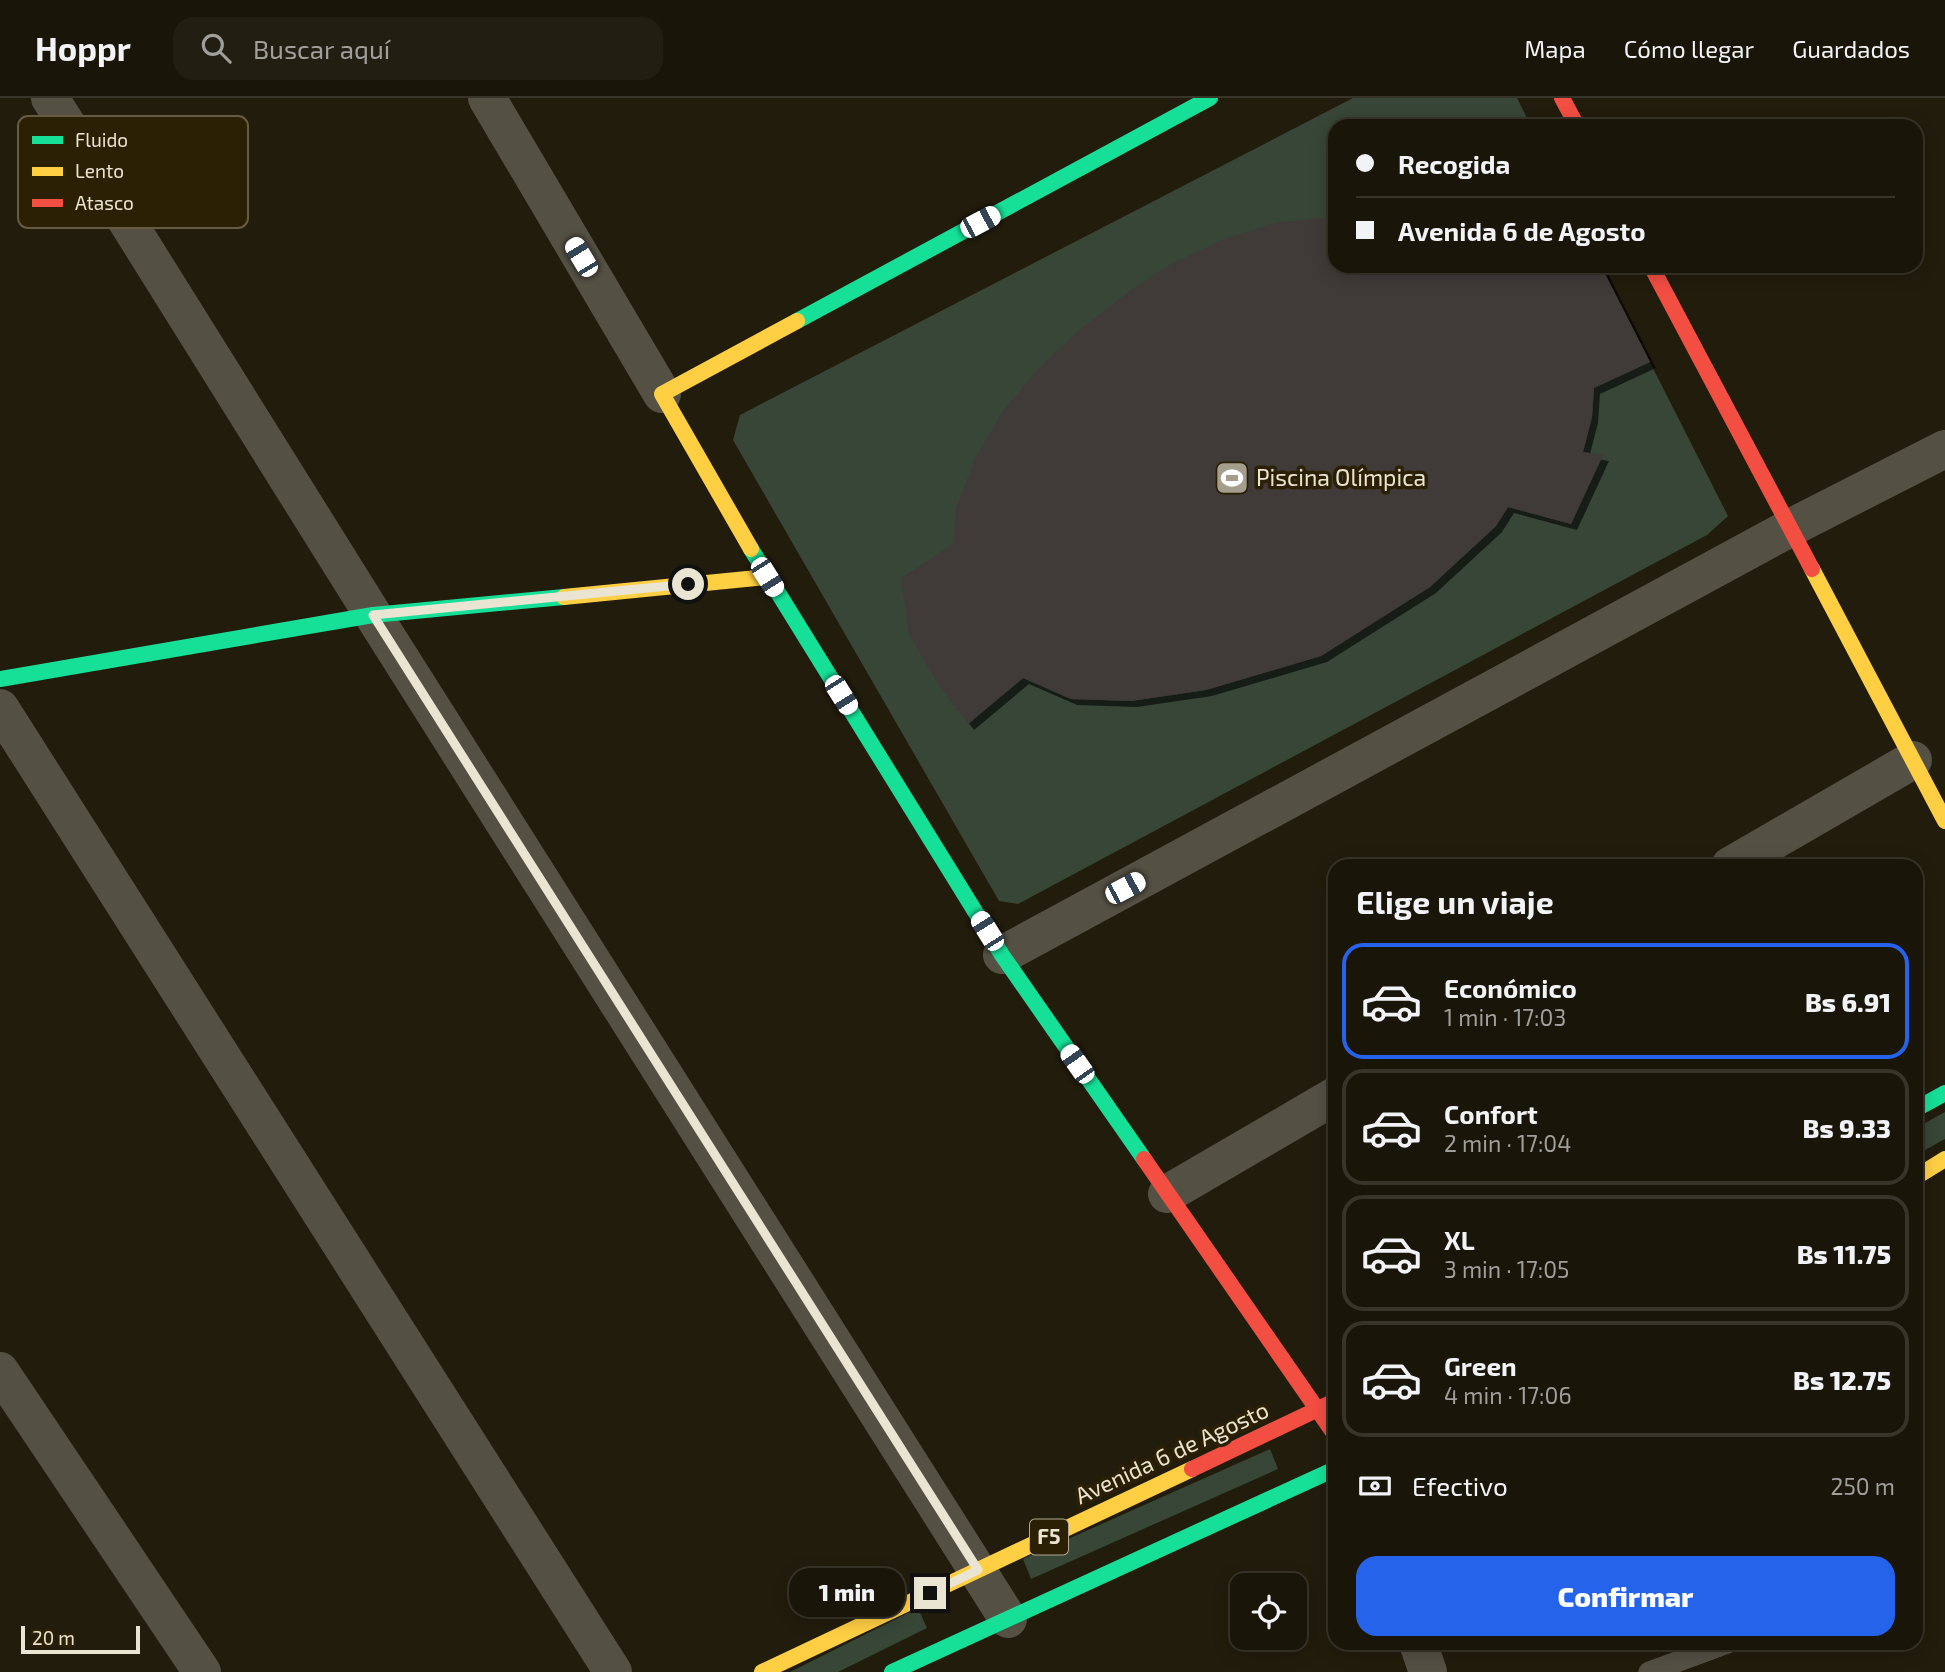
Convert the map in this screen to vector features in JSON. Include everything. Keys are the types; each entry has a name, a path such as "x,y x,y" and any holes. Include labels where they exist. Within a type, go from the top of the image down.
{"main road":[{"path":"1562,98 1573,119"},
{"path":"1203,100 663,394 767,577 1002,955 1328,1424"},
{"path":"1655,273 1945,821"},
{"path":"0,679 373,615 767,577"},
{"path":"1923,1105 1945,1093"},
{"path":"1923,1173 1945,1159"},
{"name":"Avenida 6 de Agosto","path":"762,1672 1328,1404"},
{"name":"F5","path":"892,1672 1328,1472"}],"street":[{"path":"50,98 61,116"},
{"path":"486,98 663,394"},
{"path":"131,228 1008,1619"},
{"path":"1002,955 1790,528 1945,449"},
{"path":"0,708 613,1672"},
{"path":"1742,859 1913,760"},
{"path":"1167,1194 1328,1100"},
{"path":"0,1371 202,1672"},
{"path":"1420,1650 1428,1672"}],"lane":[{"path":"1649,1672 1709,1650"}],"green space":[{"name":"Piscina Olímpica","path":"1353,98 1517,98 1528,119 1328,119 1328,273 1605,273 1728,516 1707,535 1018,904 999,901 733,440 740,415"},
{"path":"1945,1112 1945,1139 1923,1151 1923,1124"},
{"path":"1270,1449 1278,1469 1031,1579 1023,1559"},
{"path":"918,1608 927,1628 838,1672 790,1672"}],"building":[{"path":"1328,218 1328,273 1605,273 1650,362 1594,388 1592,417 1583,452 1603,455 1571,524 1508,507 1496,526 1430,587 1321,656 1206,690 1131,701 1071,699 1023,678 968,724 939,686 909,634 901,578 953,544 956,508 975,459 1002,412 1038,369 1078,331 1131,290 1171,264 1222,240 1278,222"}],"traffic: fast":[{"path":"797,321 1210,98"},
{"path":"751,549 1002,955 1144,1159"},
{"path":"0,679 373,615 564,597"},
{"path":"1923,1105 1945,1093"},
{"path":"892,1672 1328,1472"}],"traffic: slow":[{"path":"751,549 662,394 797,321"},
{"path":"1812,569 1945,821"},
{"path":"564,597 767,577"},
{"path":"1923,1173 1945,1159"},
{"path":"762,1672 1192,1469"}],"traffic: jam":[{"path":"1562,98 1573,119"},
{"path":"1655,273 1812,569"},
{"path":"1144,1159 1328,1425"},
{"path":"1192,1469 1328,1404"}],"place":[{"name":"Piscina Olímpica","path":"1232,478"}],"route":[{"path":"688,584 373,615 978,1570 930,1593"}]}
